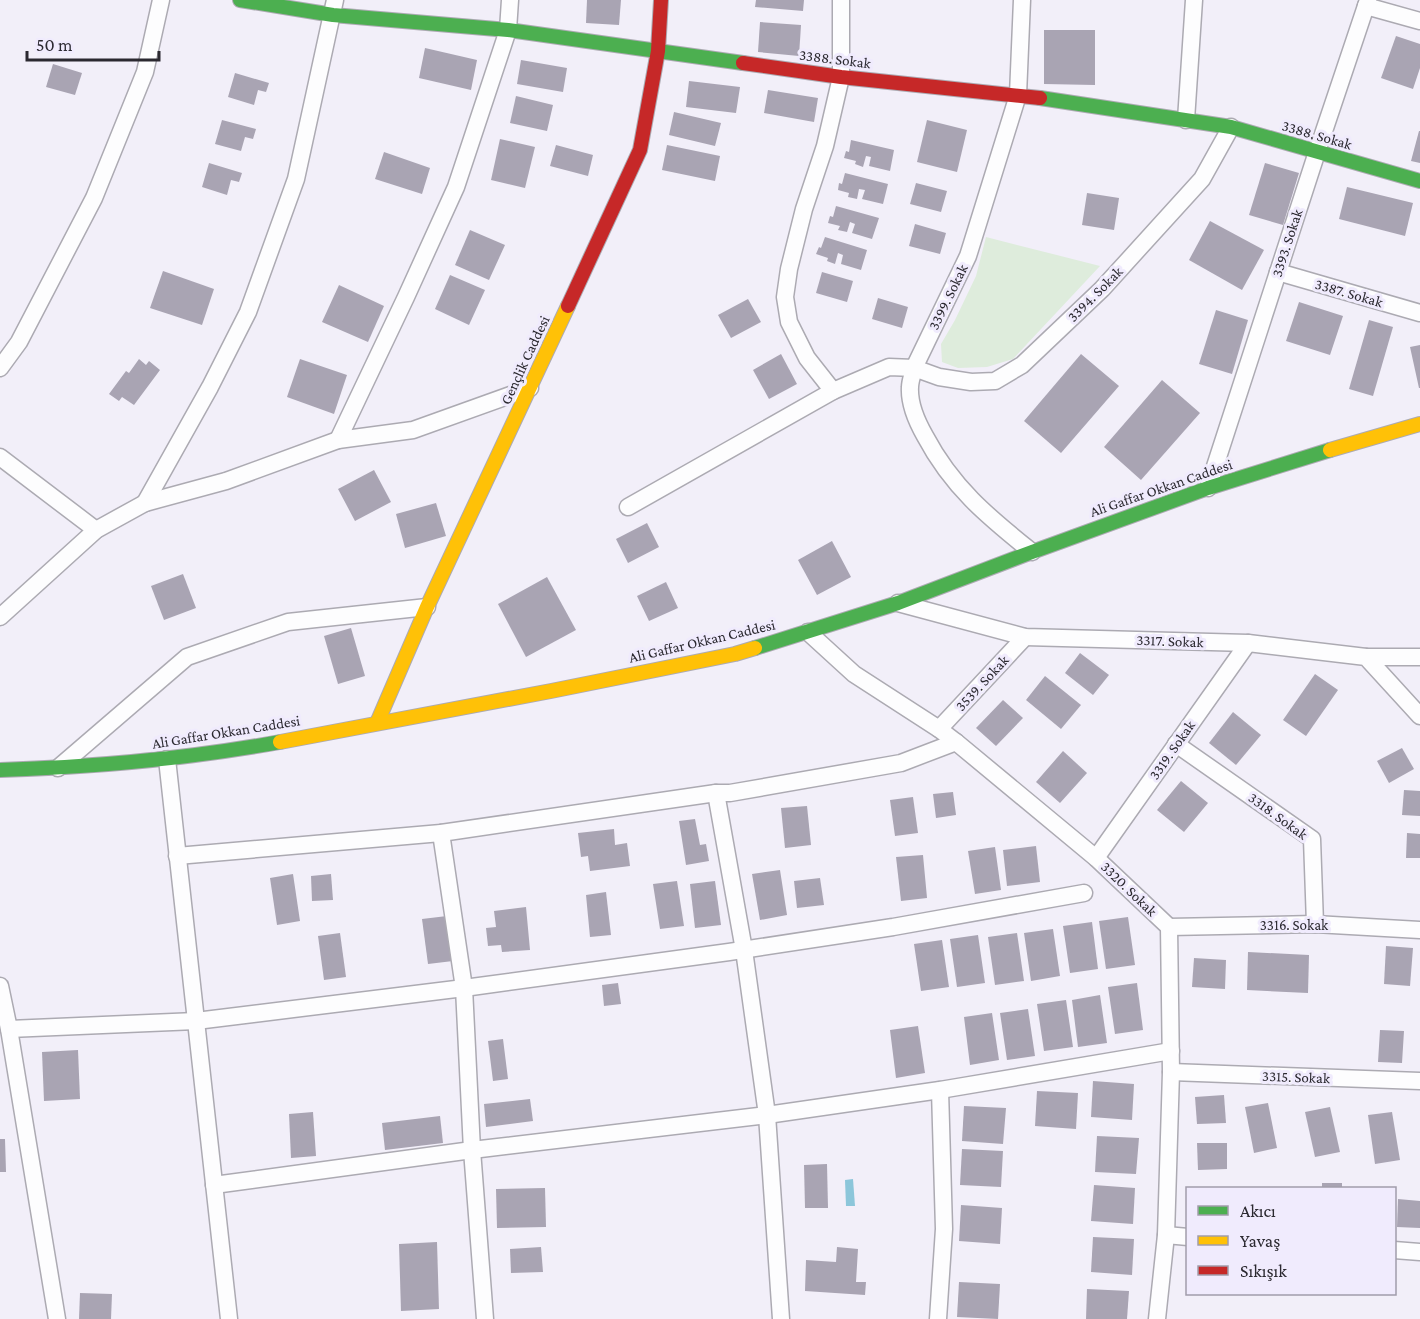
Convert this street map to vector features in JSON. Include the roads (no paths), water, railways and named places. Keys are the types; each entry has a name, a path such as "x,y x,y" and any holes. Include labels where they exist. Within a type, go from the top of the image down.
{"street":[{"path":"0,368 19,342 94,198 145,72 161,0"},
{"name":"3388. Sokak","path":"240,0 334,7 841,77 1018,95 1186,120 1231,127 1420,181"},
{"path":"338,440 456,187 508,30 510,0"},
{"name":"Gençlik Caddesi","path":"377,723 427,607 640,150 658,51 661,0"},
{"path":"833,391 807,358 789,322 785,297 789,269 804,209 825,146 841,77 841,0"},
{"name":"3399. Sokak","path":"1022,0 1018,95 968,256 914,369 910,387 919,425 937,458 963,492 992,520 1032,552"},
{"path":"1186,120 1194,0"},
{"path":"1367,3 1420,21"},
{"name":"3393. Sokak","path":"1208,488 1367,3"},
{"path":"145,503 210,387 248,312 296,179 334,7"},
{"name":"3394. Sokak","path":"628,507 833,391 889,368 914,369 939,377 971,382 995,381 1022,365 1101,289 1202,179 1231,127"},
{"name":"3387. Sokak","path":"1278,272 1420,313"},
{"path":"0,617 96,530 145,503 226,481 338,440 413,430 530,388"},
{"name":"Ali Gaffar Okkan Caddesi","path":"0,770 58,768 167,759 273,743 735,654 898,603 1208,488 1420,424"},
{"path":"0,457 96,530"},
{"name":"3317. Sokak","path":"898,603 1025,637 1248,643 1366,657 1420,657"},
{"path":"58,768 187,657 288,622 427,607"},
{"name":"3320. Sokak","path":"808,632 854,674 956,742 1096,858 1169,927 1171,1072 1166,1235 1157,1319"},
{"name":"3539. Sokak","path":"939,729 1025,637"},
{"name":"3319. Sokak","path":"1096,858 1248,643"},
{"path":"1366,657 1420,716"},
{"path":"177,856 441,833 716,793 730,793 901,763 956,742"},
{"name":"3318. Sokak","path":"1176,744 1312,839 1315,924"},
{"path":"167,759 229,1319"},
{"path":"716,793 744,950 767,1115 781,1319"},
{"path":"441,833 464,988 472,1150 485,1319"},
{"path":"9,1029 196,1021 464,988 744,950 893,927 1084,893"},
{"name":"3316. Sokak","path":"1169,927 1315,924 1420,930"},
{"path":"0,986 57,1319"},
{"path":"214,1185 472,1150 767,1115 940,1090 1171,1051"},
{"name":"3315. Sokak","path":"1171,1072 1420,1081"},
{"path":"938,1319 944,1229 940,1090"},
{"path":"1166,1235 1186,1237"},
{"path":"1396,1250 1420,1251"}],"water":[{"path":"853,1179 855,1206 846,1206 845,1180"}]}
